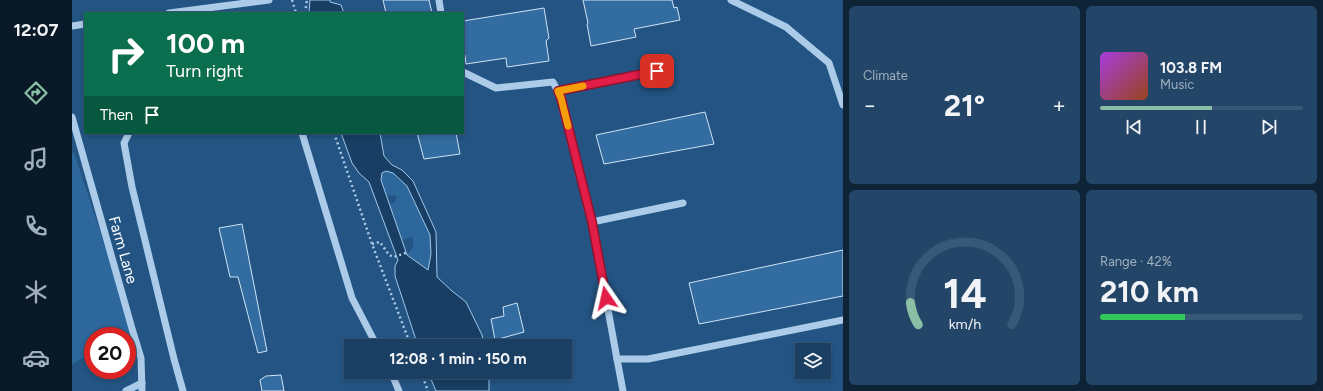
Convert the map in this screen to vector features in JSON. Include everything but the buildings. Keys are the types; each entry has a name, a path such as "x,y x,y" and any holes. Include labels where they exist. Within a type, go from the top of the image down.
{"street":[{"path":"177,12 269,0"},
{"path":"439,0 441,12"},
{"path":"731,0 786,27 829,63 843,104"},
{"path":"72,26 84,24"},
{"path":"558,91 657,71"},
{"path":"464,72 496,88 554,82 561,98 592,222 623,391"},
{"name":"Farm Lane","path":"72,117 133,332 142,358 142,391"},
{"path":"128,134 124,143 132,187 183,391"},
{"path":"302,134 352,298 373,339"},
{"path":"592,222 682,203"},
{"path":"617,359 648,359 843,320"},
{"path":"394,379 399,391"},
{"path":"126,391 142,383"}],"path":[{"path":"292,0 296,12"},
{"path":"305,12 307,0"},
{"path":"334,134 372,244 408,339"},
{"path":"372,244 380,242 389,255 394,257 408,252"},
{"path":"424,379 428,391"}],"shaded area":[{"path":"310,0 330,0 330,2 341,5 344,12 309,12"},
{"path":"341,134 380,134 384,156 392,165 402,170 413,181 436,232 437,277 466,302 483,339 416,339 395,276 395,266 398,260 369,182 359,173 352,163","holes":["386,171 393,173 407,186 430,235 431,254 428,270 407,255 381,180 382,173"]},
{"path":"74,152 131,327 84,327 84,358 72,364 72,153"},
{"path":"386,171 393,173 407,186 430,235 431,254 429,270 407,255 413,246 413,240 412,237 402,240 390,205 395,202 397,196 386,195 381,180 382,172"},
{"path":"431,379 489,379 489,391 436,391"}],"slow traffic":[{"path":"568,126 558,91 583,86"}],"route":[{"path":"606,298 592,222 558,91 657,71"}]}
